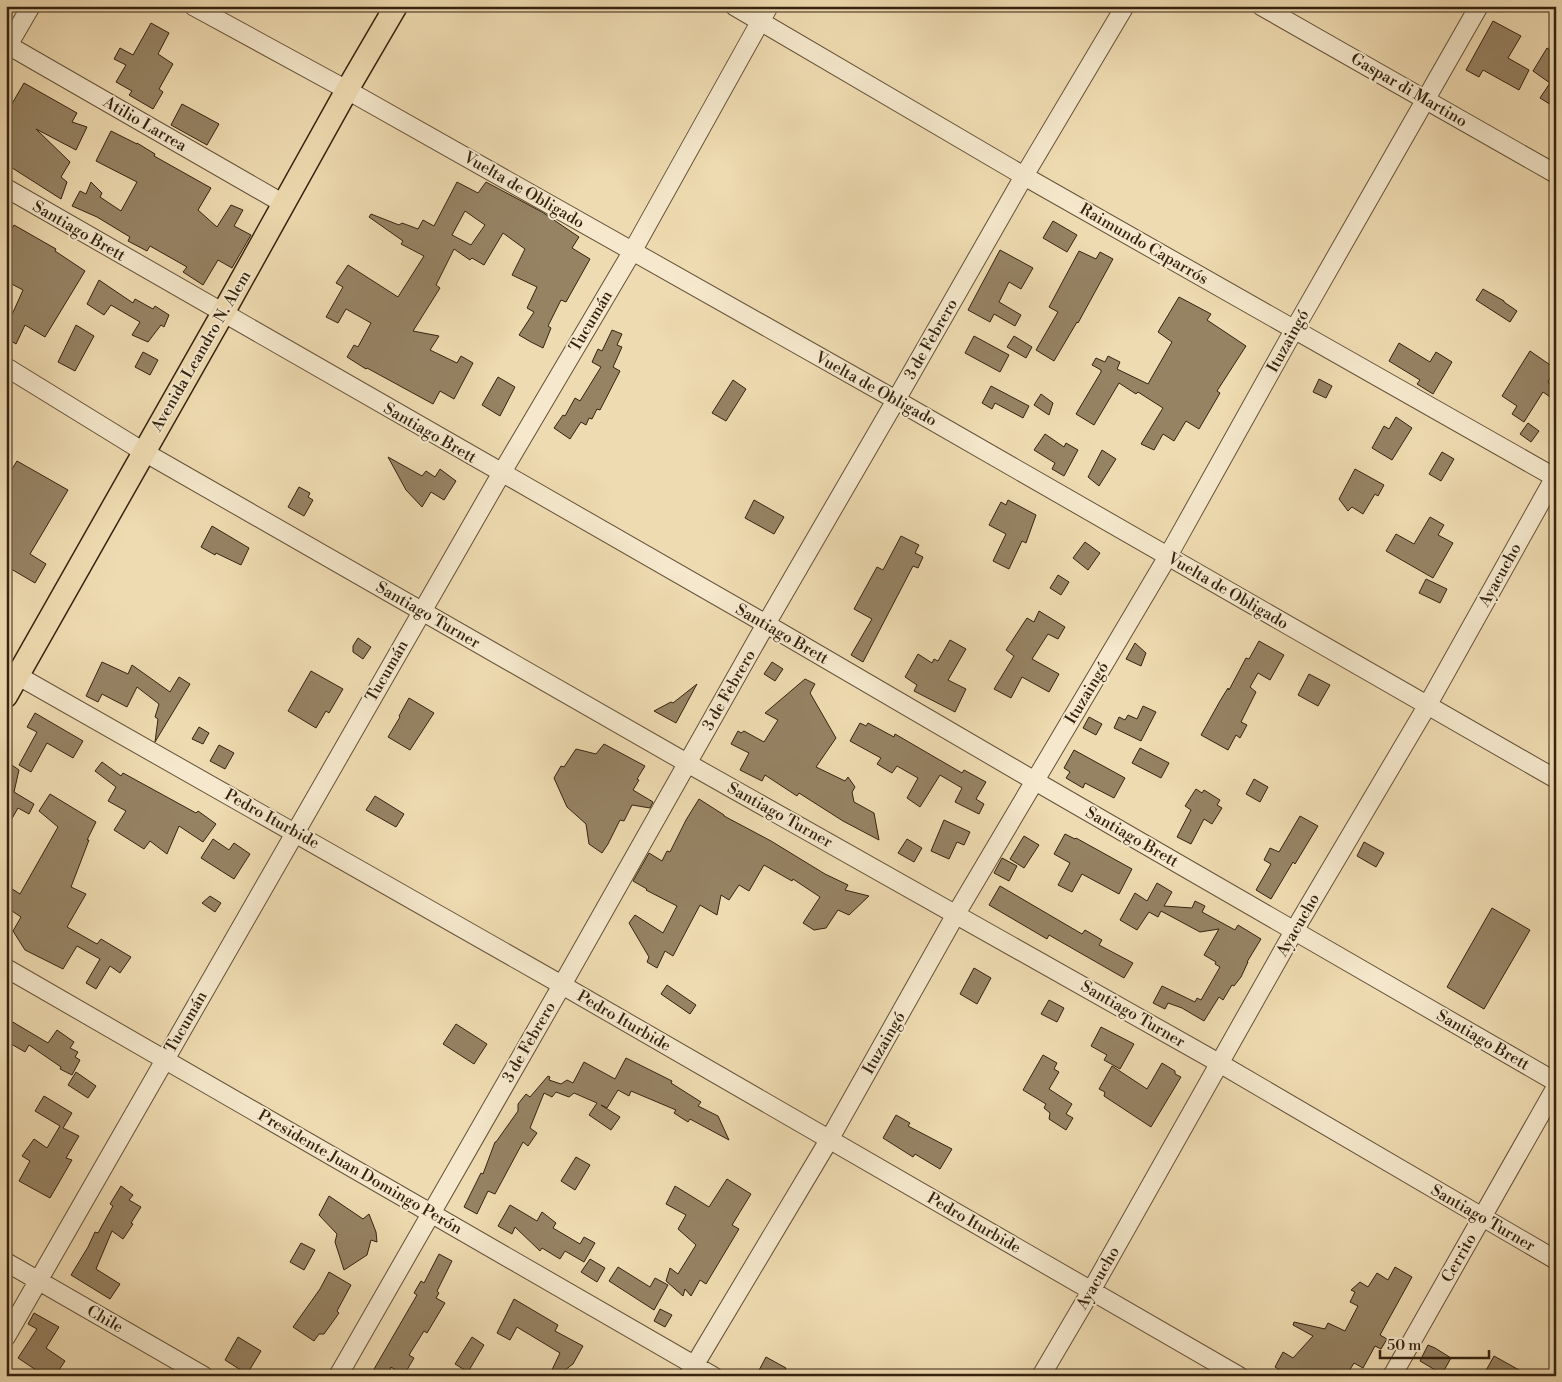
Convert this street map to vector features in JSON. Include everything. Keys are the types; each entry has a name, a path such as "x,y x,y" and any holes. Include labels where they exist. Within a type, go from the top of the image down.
{"main road":[{"name":"Avenida Leandro N. Alem","path":"6,696 12,673 144,452 396,6"}],"street":[{"path":"7,46 31,6"},
{"name":"Vuelta de Obligado","path":"193,6 347,90 896,400 1556,779"},
{"name":"Raimundo Caparrós","path":"734,6 1024,176 1555,477"},
{"name":"Tucumán","path":"6,1337 501,474 632,252 769,6"},
{"name":"3 de Febrero","path":"338,1376 766,624 1024,176 1125,6"},
{"name":"Gaspar di Martino","path":"1261,6 1556,174"},
{"name":"Ituzaingó","path":"691,1370 829,1140 956,914 1168,556 1294,330 1479,6"},
{"name":"Atilio Larrea","path":"7,46 284,204"},
{"name":"Santiago Brett","path":"6,188 501,474 766,624 1556,1082"},
{"name":"Santiago Turner","path":"6,368 144,452 687,763 1219,1063 1556,1260"},
{"name":"Ayacucho","path":"1041,1376 1294,931 1427,706 1555,477"},
{"name":"Pedro Iturbide","path":"12,673 295,832 1239,1376"},
{"name":"Presidente Juan Domingo Perón","path":"6,968 431,1213 691,1370 713,1376"},
{"name":"Cerrito","path":"1392,1376 1556,1088"},
{"name":"Chile","path":"6,1262 204,1376"}],"building":[{"path":"1493,21 1521,36 1508,58 1529,70 1519,90 1483,70 1479,77 1466,70"},
{"path":"151,23 169,33 158,54 173,64 159,89 163,92 153,109 129,95 132,91 116,82 126,65 114,59 120,48 133,55"},
{"path":"1547,48 1556,54 1556,108 1540,98 1550,83 1533,71"},
{"path":"24,83 77,113 72,122 87,127 76,150 36,129 70,162 61,177 67,182 61,199 6,164 6,114"},
{"path":"182,104 219,124 207,145 171,125"},
{"path":"111,131 137,143 155,154 154,156 211,188 198,210 217,227 231,205 243,210 234,226 251,235 232,268 218,260 203,285 183,272 187,267 150,246 147,251 128,241 130,237 97,217 72,206 80,191 86,194 91,182 102,193 100,197 121,211 137,182 96,161"},
{"path":"457,182 478,193 486,182 542,212 579,237 572,248 590,259 566,302 561,300 548,326 551,328 543,348 519,335 534,312 527,308 537,287 512,275 525,249 503,233 484,265 472,258 470,260 454,249 436,285 440,288 413,331 439,336 430,350 457,363 461,356 473,363 454,399 440,391 433,404 347,357 354,345 358,347 371,323 346,309 338,323 326,317 343,287 336,283 348,265 398,297 424,256 401,244 403,241 369,217 371,214 399,225 402,223 418,229 423,220 434,226","holes":["465,211 485,225 471,245 452,235"]},
{"path":"1053,221 1077,235 1067,252 1043,238"},
{"path":"14,225 56,249 55,251 85,271 45,337 25,325 16,344 6,338 6,328 23,290 6,281 6,239"},
{"path":"1000,250 1033,268 1021,289 1009,282 999,302 1021,315 1015,326 994,314 990,322 968,310"},
{"path":"1079,251 1096,259 1100,252 1113,259 1078,323 1054,361 1036,350 1058,312 1049,307"},
{"path":"99,280 133,303 135,299 153,309 155,306 169,315 164,327 161,325 148,342 132,335 140,322 111,305 104,315 87,304"},
{"path":"1483,289 1517,311 1510,322 1476,300"},
{"path":"1179,297 1211,314 1207,320 1246,346 1217,391 1220,393 1199,429 1186,421 1174,441 1163,434 1154,450 1141,444 1163,408 1138,392 1136,394 1119,383 1094,425 1076,414 1101,372 1101,370 1092,365 1096,358 1105,362 1108,356 1120,362 1117,369 1148,384 1172,342 1158,332"},
{"path":"76,325 94,336 75,371 58,362"},
{"path":"612,330 622,334 617,345 622,347 613,367 620,371 600,410 597,409 592,419 589,418 586,425 581,422 570,439 554,428 563,415 565,416 575,398 580,401 601,367 592,362 598,349 602,351"},
{"path":"974,336 1009,355 1000,372 965,353"},
{"path":"1014,336 1032,347 1026,358 1007,347"},
{"path":"1399,343 1430,362 1436,352 1452,362 1433,394 1417,384 1420,380 1389,361"},
{"path":"1530,351 1556,369 1548,382 1556,388 1556,401 1543,392 1524,422 1512,414 1517,406 1502,396"},
{"path":"143,352 158,360 150,375 135,367"},
{"path":"498,377 515,387 500,416 482,405"},
{"path":"1319,379 1332,386 1326,398 1313,392"},
{"path":"733,380 746,389 726,421 712,413"},
{"path":"991,386 1029,406 1023,418 995,403 992,409 982,403"},
{"path":"1041,394 1053,403 1049,415 1034,405"},
{"path":"1396,417 1412,428 1392,460 1372,448 1384,426 1389,429"},
{"path":"1528,423 1539,431 1531,442 1520,434"},
{"path":"1045,434 1064,447 1066,443 1078,450 1064,476 1052,469 1055,463 1034,450"},
{"path":"1102,450 1116,459 1099,486 1088,477"},
{"path":"1442,452 1454,459 1441,481 1429,474"},
{"path":"388,457 422,476 426,471 435,477 440,469 456,481 444,500 431,492 422,507 406,490"},
{"path":"17,461 68,490 30,554 46,564 35,583 6,566 6,479"},
{"path":"1355,469 1384,485 1378,496 1375,494 1363,514 1352,507 1348,511 1339,499"},
{"path":"299,487 310,493 308,497 313,500 304,516 288,507"},
{"path":"754,500 784,517 774,534 745,518"},
{"path":"1008,500 1036,515 1026,543 1022,541 1009,569 993,561 1006,534 989,525 1001,502 1006,505"},
{"path":"1430,517 1444,525 1438,535 1453,543 1433,578 1386,551 1396,534 1414,544"},
{"path":"212,526 249,548 241,565 216,553 215,555 201,547"},
{"path":"901,536 919,545 915,553 923,557 918,568 913,566 863,662 851,655 872,619 854,609 877,567 883,570"},
{"path":"1085,542 1100,553 1088,570 1073,558"},
{"path":"1058,575 1069,582 1061,595 1050,588"},
{"path":"1426,579 1447,589 1440,603 1419,593"},
{"path":"1039,611 1065,627 1058,639 1048,634 1032,659 1059,674 1049,692 1022,677 1011,698 994,689 1014,656 1006,650 1027,618 1034,622"},
{"path":"358,638 371,647 363,659 353,652 353,646"},
{"path":"950,640 966,649 948,680 966,689 955,712 914,691 917,685 905,677 918,654 932,663 934,659 938,661"},
{"path":"1259,641 1284,655 1270,680 1258,673 1250,687 1256,692 1241,722 1247,725 1240,738 1236,735 1228,750 1201,735 1246,658 1249,659"},
{"path":"1135,643 1146,653 1141,666 1126,659"},
{"path":"102,662 128,674 132,665 170,692 179,677 190,684 155,742 158,719 155,717 159,704 137,687 127,707 102,694 98,702 86,696"},
{"path":"772,662 783,669 775,681 764,674"},
{"path":"311,671 343,689 329,713 326,711 316,728 288,711"},
{"path":"1309,674 1330,685 1318,706 1298,695"},
{"path":"805,679 815,684 810,693 836,738 816,767 845,781 848,777 855,787 852,792 854,802 874,813 879,840 843,821 799,793 797,796 765,775 762,781 740,770 749,753 731,744 738,731 741,733 744,731 764,742 778,720 765,713"},
{"path":"697,684 676,723 654,711 671,702 673,703"},
{"path":"409,698 434,713 410,750 388,737"},
{"path":"1143,706 1156,712 1141,741 1114,728 1119,717 1125,720 1128,715 1137,719"},
{"path":"35,713 83,741 73,758 47,743 31,772 19,765 37,732 27,727"},
{"path":"1089,717 1102,724 1096,735 1083,728"},
{"path":"860,723 866,726 868,723 894,737 895,734 962,773 964,770 986,782 976,799 984,804 979,814 955,802 962,788 940,775 920,807 907,798 918,778 897,766 892,773 877,764 881,758 850,741"},
{"path":"199,727 209,733 203,744 192,739"},
{"path":"604,744 645,766 633,790 653,802 650,808 632,805 624,821 620,820 602,853 589,844 586,824 567,807 554,778 561,766 564,767 576,749 596,754"},
{"path":"219,745 234,753 225,769 210,761"},
{"path":"1140,748 1169,763 1161,778 1132,763"},
{"path":"1074,750 1125,778 1114,798 1085,783 1083,788 1066,778 1070,772 1064,768"},
{"path":"6,761 19,770 14,792 34,804 29,814 18,808 6,829"},
{"path":"102,762 121,776 123,773 196,813 198,811 216,824 203,842 179,826 167,854 150,841 144,849 114,830 126,811 108,801 116,787 95,771"},
{"path":"1254,779 1268,787 1260,802 1246,794"},
{"path":"1196,789 1202,793 1204,790 1220,800 1217,805 1222,808 1212,824 1204,819 1191,844 1177,837 1191,810 1185,806"},
{"path":"50,794 96,822 87,840 89,840 71,887 86,894 67,927 97,944 101,939 131,957 120,973 110,966 96,989 86,983 100,959 77,946 63,969 25,950 13,931 21,917 6,907 6,885 20,894 58,827 39,811"},
{"path":"375,796 404,814 396,827 366,810"},
{"path":"699,799 724,816 771,841 825,874 848,885 845,890 869,896 849,915 838,910 826,928 814,930 803,923 820,897 793,879 792,881 764,865 749,891 739,885 729,900 721,895 717,915 700,905 673,956 665,951 657,968 647,962 649,957 629,923 635,915 663,933 677,906 633,881 649,853 662,861 667,851 670,852"},
{"path":"1300,816 1318,826 1295,864 1293,862 1271,899 1256,890 1271,864 1264,860 1270,848 1279,852"},
{"path":"944,820 970,832 964,845 957,842 949,859 931,851"},
{"path":"1065,834 1076,838 1132,869 1119,894 1082,874 1072,892 1058,885 1070,863 1054,854"},
{"path":"1024,836 1039,845 1024,868 1010,859"},
{"path":"213,839 229,850 234,843 250,854 234,879 201,858"},
{"path":"907,839 922,848 914,862 898,853"},
{"path":"1364,842 1384,853 1376,867 1357,856"},
{"path":"1002,858 1017,866 1009,881 994,873"},
{"path":"1157,883 1172,892 1164,906 1192,908 1195,901 1205,906 1202,912 1235,930 1238,925 1261,939 1247,962 1241,977 1234,986 1232,985 1223,1000 1219,997 1204,1021 1182,1008 1168,1003 1165,1009 1153,1003 1162,986 1195,1002 1197,998 1201,1000 1220,967 1215,964 1216,962 1204,955 1219,929 1200,932 1161,911 1158,917 1149,912 1137,930 1120,920 1135,893 1147,901"},
{"path":"1000,886 1082,934 1085,930 1102,940 1099,945 1133,963 1124,978 1049,935 1047,939 989,905"},
{"path":"210,896 221,903 215,912 202,903"},
{"path":"1492,908 1530,930 1484,1009 1447,987"},
{"path":"974,968 991,978 977,1004 960,994"},
{"path":"667,985 696,1005 690,1014 661,994"},
{"path":"1049,1000 1064,1008 1057,1022 1041,1014"},
{"path":"6,1018 48,1043 57,1030 74,1042 70,1048 78,1052 75,1057 80,1060 72,1075 60,1069 61,1067 29,1045 25,1052 6,1041"},
{"path":"456,1024 487,1044 474,1064 443,1044"},
{"path":"1101,1027 1134,1044 1120,1069 1104,1060 1107,1055 1091,1046"},
{"path":"1043,1055 1057,1063 1054,1069 1059,1072 1049,1089 1072,1104 1066,1114 1073,1118 1066,1130 1049,1119 1050,1113 1044,1108 1046,1104 1023,1090"},
{"path":"626,1058 672,1081 671,1083 701,1102 698,1106 718,1116 729,1140 690,1119 688,1122 674,1113 676,1110 631,1091 629,1096 618,1090 607,1108 601,1105 620,1117 611,1130 589,1115 597,1103 574,1093 569,1097 556,1092 552,1097 544,1093 530,1128 537,1133 528,1146 523,1142 495,1194 488,1191 477,1214 464,1207 481,1173 483,1174 495,1142 518,1111 518,1104 526,1094 530,1097 548,1076 550,1077 549,1080 561,1084 567,1080 573,1083 584,1062 615,1079"},
{"path":"1162,1063 1181,1077 1151,1127 1104,1096 1105,1092 1099,1089 1112,1066 1147,1089"},
{"path":"76,1072 96,1086 88,1098 68,1085"},
{"path":"44,1096 72,1113 63,1128 79,1136 66,1158 72,1160 50,1198 19,1181 30,1161 22,1156 34,1139 47,1148 60,1126 35,1111"},
{"path":"896,1115 910,1123 908,1126 952,1149 940,1169 915,1154 913,1157 883,1138"},
{"path":"576,1157 590,1165 575,1190 561,1181"},
{"path":"727,1179 751,1194 732,1225 739,1229 706,1284 700,1280 691,1296 685,1289 683,1296 666,1281 670,1268 678,1274 696,1245 678,1229 686,1215 666,1204 675,1186 709,1207"},
{"path":"121,1186 133,1195 129,1200 141,1207 123,1239 112,1231 96,1269 120,1284 110,1299 71,1275 95,1232 98,1233 113,1206 110,1204"},
{"path":"329,1196 363,1219 369,1214 376,1232 377,1242 371,1240 367,1255 344,1270 335,1242 337,1234 319,1215"},
{"path":"510,1205 537,1221 542,1212 556,1223 553,1228 580,1244 584,1237 595,1243 584,1262 565,1251 560,1259 542,1248 540,1251 515,1227 512,1234 498,1226"},
{"path":"301,1243 315,1250 304,1270 290,1262"},
{"path":"439,1254 452,1261 437,1291 439,1293 436,1298 445,1303 427,1333 424,1331 409,1355 414,1358 404,1375 391,1367 387,1376 370,1376 417,1295 414,1293 421,1281 424,1283"},
{"path":"590,1259 605,1268 597,1282 581,1272"},
{"path":"618,1267 650,1287 655,1278 668,1285 654,1310 609,1281"},
{"path":"1395,1267 1412,1277 1380,1335 1387,1339 1381,1349 1375,1346 1363,1368 1354,1363 1346,1376 1289,1376 1275,1367 1283,1352 1293,1358 1313,1336 1293,1325 1294,1322 1325,1329 1328,1323 1345,1331 1358,1306 1350,1302 1355,1292 1351,1290 1360,1282 1368,1287 1377,1273 1388,1280"},
{"path":"329,1272 351,1285 337,1311 339,1313 324,1334 319,1334 314,1341 293,1327 320,1289"},
{"path":"514,1299 558,1325 555,1331 583,1346 573,1364 557,1376 549,1376 560,1353 517,1327 510,1340 497,1333"},
{"path":"660,1309 672,1315 665,1327 654,1321"},
{"path":"34,1313 59,1327 46,1348 65,1361 55,1376 45,1376 18,1358 37,1329 28,1324"},
{"path":"238,1337 261,1351 247,1374 225,1360"},
{"path":"472,1337 484,1345 468,1372 455,1364"},
{"path":"1428,1345 1451,1358 1442,1374 1420,1361"},
{"path":"1494,1356 1530,1376 1483,1376"},
{"path":"766,1357 786,1368 782,1376 756,1376"}]}
